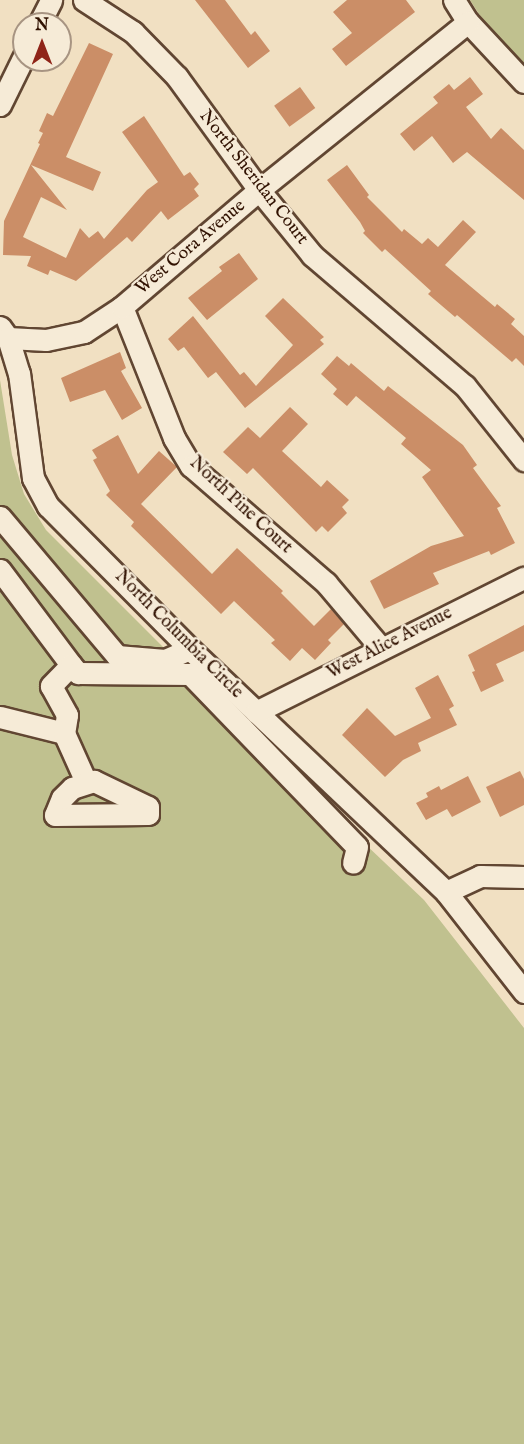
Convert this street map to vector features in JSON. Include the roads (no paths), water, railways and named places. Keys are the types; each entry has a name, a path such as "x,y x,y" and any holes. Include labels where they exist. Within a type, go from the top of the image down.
{"street":[{"name":"North Sheridan Court","path":"84,0 133,32 177,77 259,190 312,255 465,386 524,460"},
{"path":"454,0 468,22 524,82"},
{"name":"West Cora Avenue","path":"4,333 46,340 84,332 122,307 259,190 468,22"},
{"path":"0,105 16,72"},
{"name":"North Pine Court","path":"122,307 174,438 191,466 326,584 381,648"},
{"name":"North Columbia Circle","path":"4,333 19,373 33,478 48,506 190,649 446,892 524,992"},
{"path":"0,517 117,656 165,660 190,649"},
{"path":"0,570 78,673 190,674 357,847 353,863"},
{"name":"West Alice Avenue","path":"256,712 524,578"},
{"path":"70,665 51,686 67,715 64,733 86,782"},
{"path":"0,717 64,733"},
{"path":"446,892 480,876 524,877"}]}
